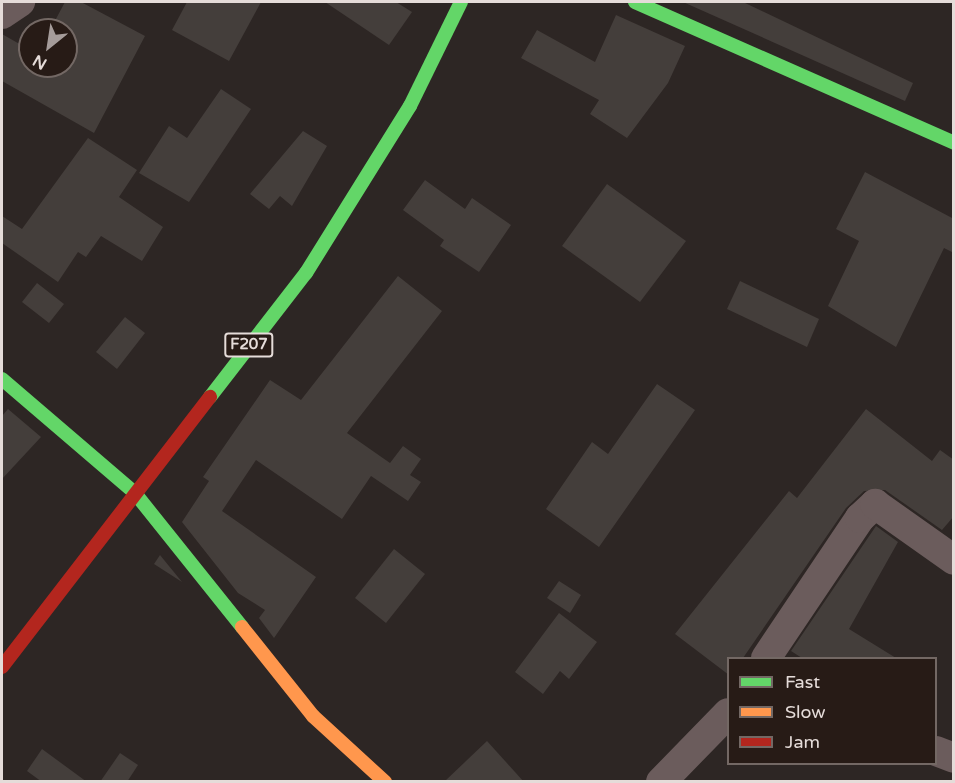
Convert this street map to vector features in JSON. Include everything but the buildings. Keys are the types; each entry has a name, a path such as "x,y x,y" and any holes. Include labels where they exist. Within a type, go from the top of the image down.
{"street":[{"path":"2,14 20,2"},
{"name":"F207","path":"2,667 134,492 306,273 410,106 461,2"},
{"path":"635,2 954,143"},
{"path":"2,379 134,492 312,716 386,782"},
{"path":"767,657 860,518 875,504 954,560"},
{"path":"661,782 727,715"},
{"path":"937,751 954,758"}],"traffic: fast":[{"path":"210,397 306,273 410,106 461,2"},
{"path":"635,2 954,143"},
{"path":"2,379 134,492 242,627"}],"traffic: slow":[{"path":"242,627 313,716 385,782"}],"traffic: jam":[{"path":"2,667 210,397"}]}
